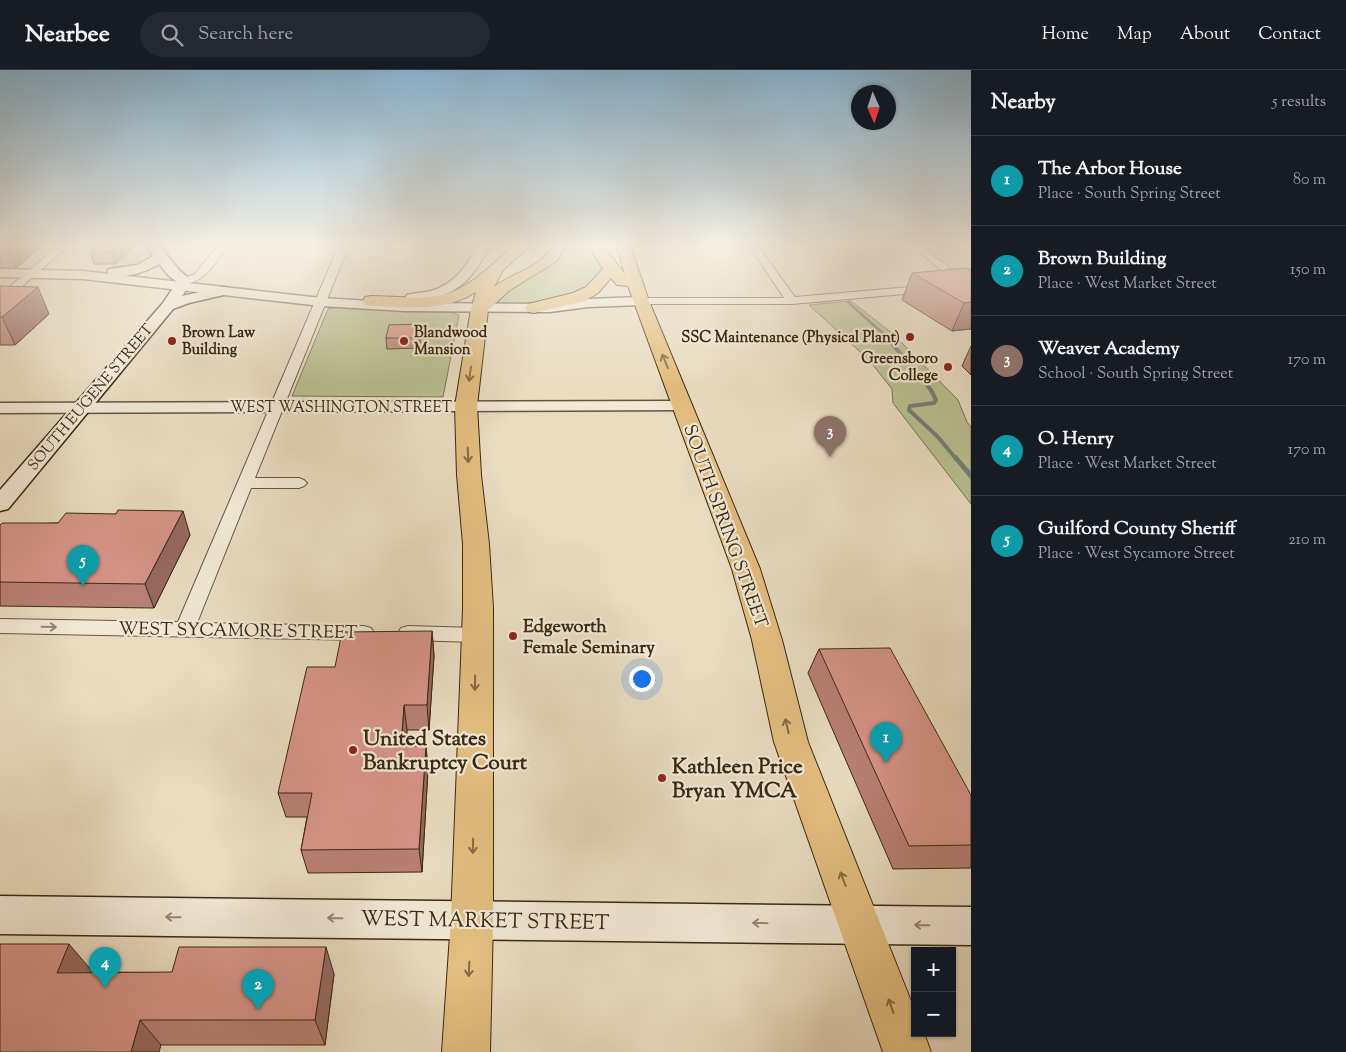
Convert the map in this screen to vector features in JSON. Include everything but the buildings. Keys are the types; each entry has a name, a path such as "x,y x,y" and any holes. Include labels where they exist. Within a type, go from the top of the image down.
{"main road":[{"name":"SOUTH EUGENE STREET","path":"0,504 168,306 178,291"},
{"path":"168,306 193,297 224,291"},
{"path":"371,301 424,302 451,297 466,291"},
{"path":"466,1052 472,920 478,608 476,544 469,474 466,406 480,309 485,291"},
{"path":"480,309 500,291"},
{"path":"534,308 579,297 590,291"},
{"path":"631,291 641,302"},
{"name":"SOUTH SPRING STREET","path":"637,291 746,569 767,640 791,742 908,1052"},
{"name":"WEST MARKET STREET","path":"0,914 971,926"}],"street":[{"path":"0,300 11,291"},
{"path":"224,291 371,301 428,296 444,291"},
{"path":"246,291 405,307 480,309 550,308 600,302 792,301 904,291"},
{"path":"184,629 325,291"},
{"path":"785,291 792,301"},
{"name":"WEST WASHINGTON STREET","path":"0,408 683,406"},
{"path":"245,483 299,484"},
{"name":"WEST SYCAMORE STREET","path":"0,626 476,635"}],"green space":[{"path":"581,291 555,300 495,305 503,292"},
{"path":"851,301 893,334 958,400 971,427 971,504 893,403 892,389 869,360 809,305"},
{"path":"338,307 450,312 459,315 443,397 292,396 328,309"}],"waterway":[{"path":"848,302 890,340"},
{"path":"888,339 931,390 936,400 934,403 910,406 909,410 937,436 957,460"},
{"path":"956,458 971,476"}],"place":[{"name":"SSC Maintenance (Physical Plant)","path":"910,337"},
{"name":"Brown Law Building","path":"172,341"},
{"name":"Blandwood Mansion","path":"404,341"},
{"name":"Greensboro College","path":"948,367"},
{"name":"Weaver Academy","path":"830,457"},
{"name":"Guilford County Sheriff","path":"83,586"},
{"name":"Edgeworth Female Seminary","path":"513,636"},
{"name":"United States Bankruptcy Court","path":"353,750"},
{"name":"The Arbor House","path":"886,763"},
{"name":"Kathleen Price Bryan YMCA","path":"662,778"},
{"name":"O. Henry","path":"105,988"},
{"name":"Brown Building","path":"258,1010"}]}
